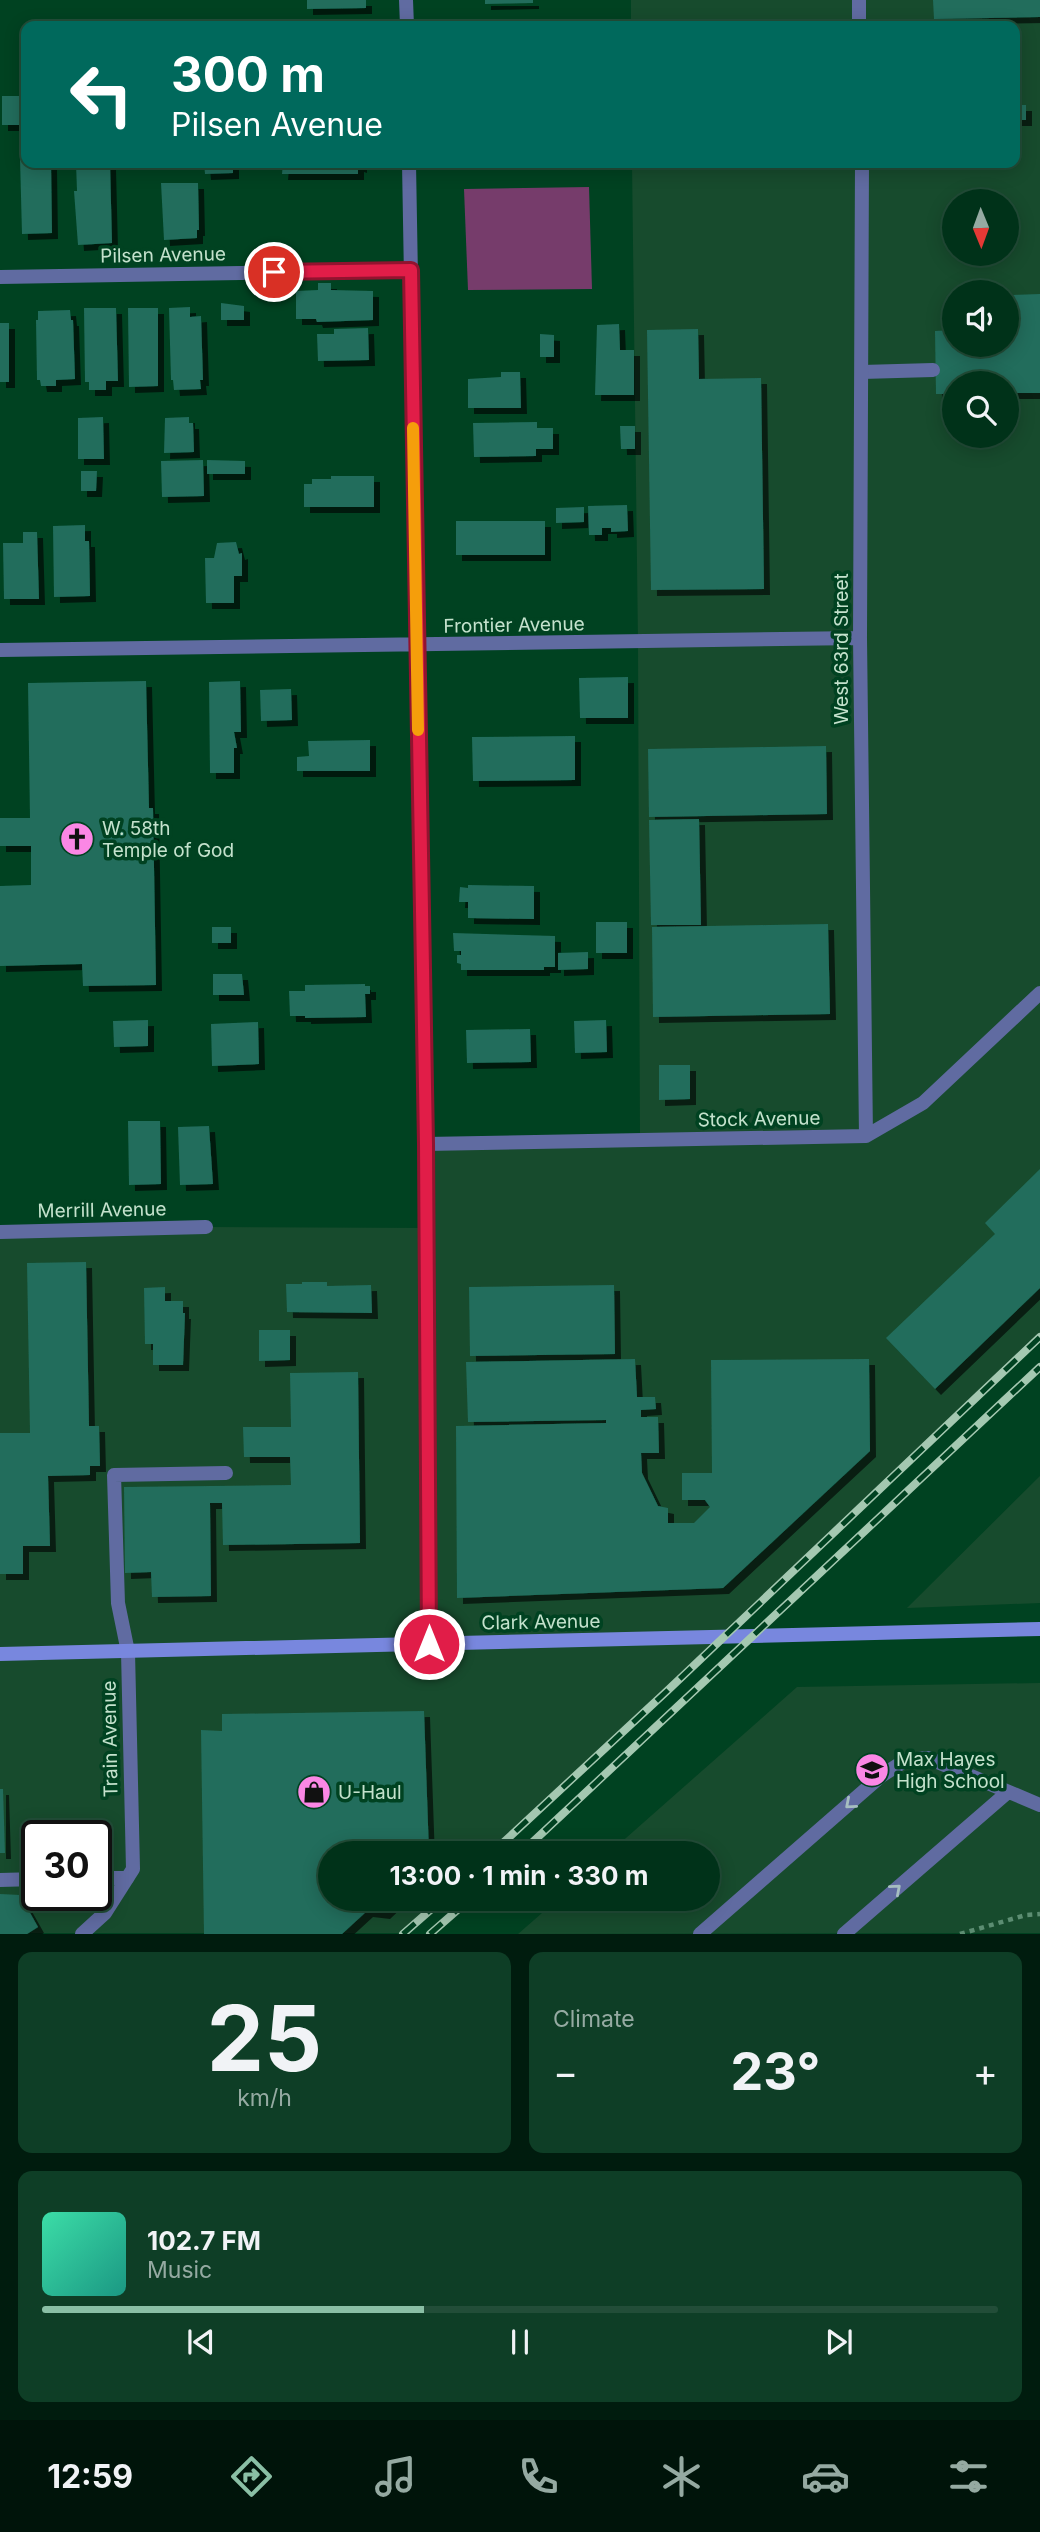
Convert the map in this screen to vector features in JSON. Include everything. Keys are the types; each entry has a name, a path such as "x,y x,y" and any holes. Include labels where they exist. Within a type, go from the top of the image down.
{"street":[{"path":"407,0 407,21"},
{"path":"859,0 859,21"},
{"path":"409,168 426,1144 429,1644"},
{"name":"West 63rd Street","path":"862,168 860,638 866,1136"},
{"name":"Pilsen Avenue","path":"0,277 411,270"},
{"path":"862,372 933,370"},
{"name":"Frontier Avenue","path":"0,650 860,638"},
{"name":"Stock Avenue","path":"426,1144 866,1136 923,1103 1040,993"},
{"name":"Merrill Avenue","path":"0,1232 206,1227"},
{"name":"Train Avenue","path":"82,1934 105,1913 133,1869 128,1652 118,1602 114,1475 226,1473"},
{"name":"Clark Avenue","path":"0,1654 1040,1629"},
{"path":"700,1934 881,1776 906,1760 928,1758 1040,1805"},
{"path":"844,1934 1008,1792"},
{"path":"112,1878 127,1878"},
{"path":"0,1880 21,1880"}],"path":[{"path":"960,1934 1026,1915 1040,1914"}],"shaded area":[{"path":"631,0 1040,0 1040,1336 667,1691 505,1841 318,1841 318,1911 429,1911 403,1933 0,1933 0,1232 206,1227 426,1228 426,1144 640,1140 632,168 1020,168 1020,21 631,21"},
{"path":"589,187 592,289 468,290 464,189"},
{"path":"1040,1476 1040,1603 907,1608"},
{"name":"Max Hayes High School","path":"1040,1683 1040,1933 518,1934 544,1911 720,1911 720,1841 623,1841 797,1687"}],"building":[{"path":"307,0 366,0 366,8 307,9"},
{"path":"485,0 533,0 533,3 485,4"},
{"path":"933,0 1040,0 1040,17 934,19"},
{"path":"525,19 525,21 462,21"},
{"path":"2,96 21,96 21,125 2,125"},
{"path":"1020,105 1026,105 1026,120 1020,120"},
{"path":"20,158 21,168 51,168 52,233 22,234"},
{"path":"76,168 110,168 112,243 78,245 74,191 77,191"},
{"path":"204,168 233,168 233,173 205,174"},
{"path":"283,168 358,168 358,174 282,174"},
{"path":"161,183 198,183 197,238 164,240"},
{"path":"318,283 331,283 331,290 373,291 373,320 317,322 316,319 296,319 296,291 318,290"},
{"path":"1040,294 1040,393 1019,393 1019,371 942,371 942,394 936,394 935,331 942,331 942,357 1019,357 1019,295"},
{"path":"221,303 244,306 244,320 221,320"},
{"path":"190,307 190,317 201,316 203,380 200,380 201,389 174,390 171,380 169,308"},
{"path":"84,308 116,308 118,381 106,381 106,390 89,390 89,382 85,382"},
{"path":"128,308 158,308 158,386 129,387"},
{"path":"70,310 73,320 75,379 56,380 56,386 41,386 40,380 37,380 38,311"},
{"path":"0,323 9,323 9,382 0,382"},
{"path":"619,324 620,350 634,350 634,395 595,395 597,325"},
{"path":"368,328 369,360 318,361 317,334 334,334 334,329"},
{"path":"698,329 699,379 761,378 764,589 651,590 647,330"},
{"path":"540,334 554,335 554,357 540,357"},
{"path":"501,372 520,372 521,408 468,408 468,379 501,377"},
{"path":"103,417 104,459 78,459 78,418"},
{"path":"189,417 189,423 193,423 194,452 164,453 165,418"},
{"path":"537,422 537,428 553,428 553,449 536,449 536,456 474,457 473,423"},
{"path":"620,426 635,426 635,449 621,449"},
{"path":"203,460 204,496 162,497 161,461"},
{"path":"207,460 245,461 245,474 207,474"},
{"path":"81,471 97,471 96,491 81,491"},
{"path":"331,476 374,476 374,507 304,507 304,484 312,484 312,479 331,479"},
{"path":"627,505 628,531 611,532 611,528 602,528 602,535 589,535 588,506"},
{"path":"584,507 584,522 556,523 556,508"},
{"path":"456,521 545,521 545,555 456,555"},
{"path":"85,525 85,541 89,541 90,596 54,597 53,526"},
{"path":"23,532 37,532 39,599 4,599 3,543 23,543"},
{"path":"236,542 239,554 242,553 242,576 234,576 234,603 206,603 205,558 214,558 217,543"},
{"path":"628,677 628,718 580,718 579,678"},
{"name":"W. 58th Temple of God","path":"146,681 149,808 153,808 156,985 83,986 82,964 0,966 0,886 31,885 31,846 0,846 0,818 30,818 28,683"},
{"path":"240,681 241,732 234,732 237,748 234,748 234,773 210,773 209,682"},
{"path":"291,689 292,720 261,721 260,690"},
{"path":"575,736 575,780 473,781 472,737"},
{"path":"370,740 370,771 297,771 297,757 309,756 308,741"},
{"path":"826,746 827,814 649,817 648,749"},
{"path":"699,819 701,925 651,925 649,820"},
{"path":"468,885 534,886 534,919 468,918 468,902 459,902 460,887 468,888"},
{"path":"596,922 627,922 627,953 596,953"},
{"path":"828,924 830,1014 653,1017 652,927"},
{"path":"212,927 231,927 231,943 212,943"},
{"path":"453,933 555,936 555,967 544,967 544,970 461,970 457,955 461,955 461,951 454,951"},
{"path":"588,952 588,969 558,970 558,953"},
{"path":"213,974 242,974 244,995 213,995"},
{"path":"305,985 370,986 370,994 365,994 366,1017 290,1016 289,991 305,991"},
{"path":"148,1020 148,1046 114,1047 113,1021"},
{"path":"606,1020 607,1052 575,1053 574,1021"},
{"path":"258,1022 259,1064 212,1066 211,1024"},
{"path":"530,1029 531,1062 467,1063 466,1030"},
{"path":"659,1065 690,1065 690,1099 659,1100"},
{"path":"128,1121 160,1121 161,1184 129,1185"},
{"path":"209,1126 213,1184 180,1185 178,1127"},
{"path":"1040,1169 1040,1288 935,1389 886,1338 995,1234 985,1223"},
{"path":"86,1262 89,1426 99,1426 100,1466 90,1466 90,1475 48,1476 50,1546 23,1546 23,1574 0,1574 0,1433 30,1433 27,1263"},
{"path":"327,1282 327,1286 371,1285 372,1313 287,1312 286,1284"},
{"path":"614,1285 615,1354 470,1356 469,1287"},
{"path":"165,1287 165,1301 183,1301 183,1365 153,1365 153,1344 145,1344 144,1288"},
{"path":"259,1330 290,1330 290,1360 259,1361"},
{"path":"635,1359 637,1397 655,1397 656,1409 641,1410 641,1417 658,1417 659,1453 641,1453 642,1473 658,1506 668,1508 668,1523 694,1523 710,1507 705,1500 682,1500 682,1473 712,1473 711,1360 869,1359 870,1451 723,1588 457,1598 456,1426 606,1423 606,1420 468,1422 466,1362"},
{"path":"358,1372 360,1543 223,1545 222,1503 210,1503 211,1596 152,1597 151,1572 125,1573 124,1487 291,1485 290,1457 244,1457 243,1427 291,1427 290,1373"},
{"name":"U-Haul","path":"424,1711 429,1841 318,1841 318,1911 367,1911 342,1934 204,1934 201,1730 222,1731 222,1714"},
{"path":"0,1789 3,1789 5,1853 0,1853"},
{"path":"0,1894 20,1895 21,1911 29,1911 38,1927 27,1934 0,1934"}],"railway":[{"path":"505,1841 1040,1337"},
{"path":"534,1841 1040,1367"},
{"path":"403,1934 429,1911"},
{"path":"430,1934 456,1911"}],"slow traffic":[{"path":"413,428 418,730"}],"place":[{"name":"W. 58th Temple of God","path":"77,839"},
{"name":"Max Hayes High School","path":"872,1770"},
{"name":"U-Haul","path":"314,1792"}],"route":[{"path":"274,272 411,270 426,1144 429,1644"}]}
